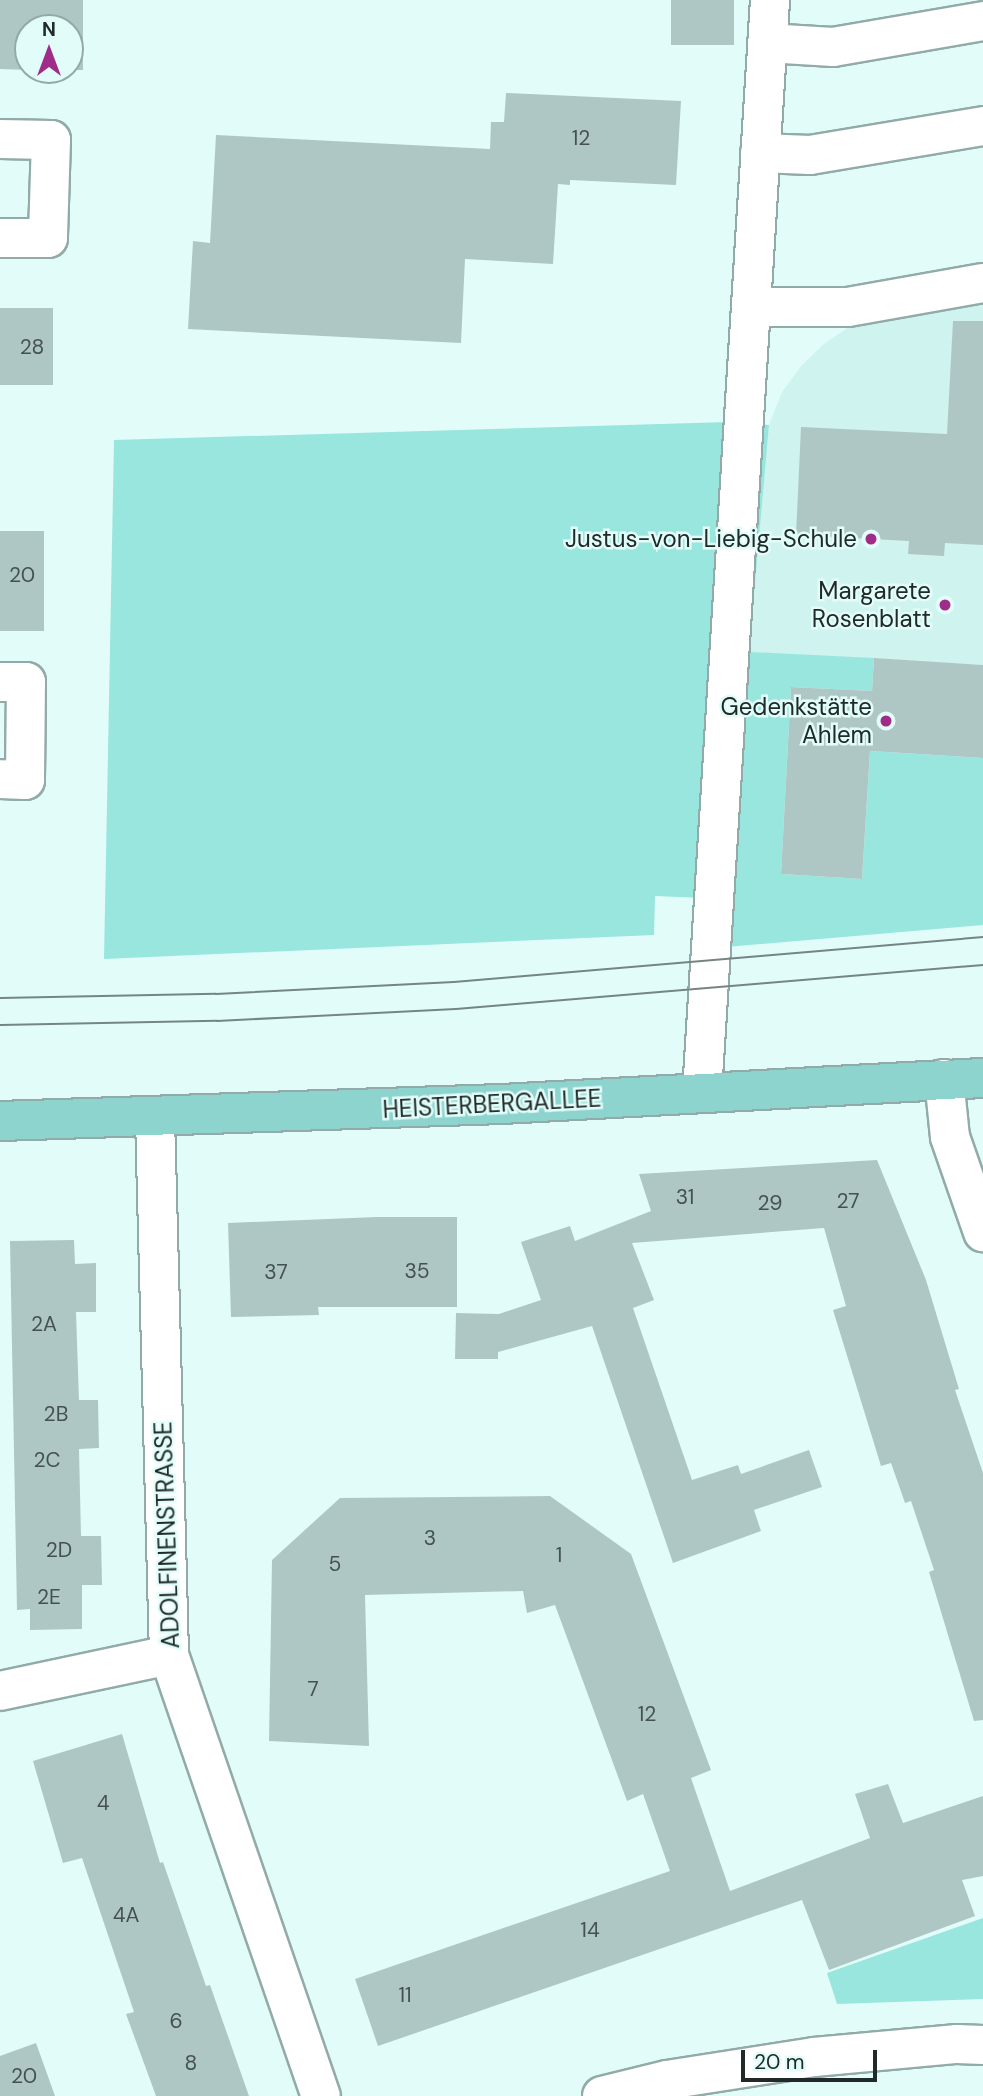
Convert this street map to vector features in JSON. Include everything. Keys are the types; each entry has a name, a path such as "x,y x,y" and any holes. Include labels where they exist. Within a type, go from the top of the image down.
{"main road":[{"name":"HEISTERBERGALLEE","path":"0,1121 502,1104 983,1077"}],"street":[{"path":"702,1093 770,0"},
{"path":"767,43 833,47 983,21"},
{"path":"760,153 810,155 983,126"},
{"path":"0,139 51,141 48,238 0,238"},
{"path":"751,307 848,307 983,283"},
{"path":"0,682 26,682 24,779 0,779"},
{"path":"944,1079 950,1137 983,1232"},
{"name":"ADOLFINENSTRASSE","path":"155,1117 169,1655 321,2096"},
{"path":"0,1691 169,1655"},
{"path":"601,2096 667,2080 814,2057 957,2044 983,2045"}],"shaded area":[{"name":"Justus-von-Liebig-Schule","path":"983,305 983,665 749,653 769,425 782,392 802,365 825,343 849,327 873,317"},
{"path":"728,422 769,425 749,652 874,658 872,691 791,687 781,874 862,879 870,751 983,758 983,925 726,947 729,899 655,896 654,935 104,959 114,440"},
{"path":"983,1918 983,1999 837,2004 827,1973"}],"building":[{"path":"0,0 83,0 83,14 14,14 14,70 0,69"},
{"path":"671,0 734,0 734,45 671,45"},
{"path":"506,93 681,101 676,185 570,180 570,185 558,184 553,264 465,259 461,343 188,329 193,241 210,243 216,135 490,149 491,122 504,122"},
{"path":"0,308 53,308 53,385 0,385"},
{"path":"953,321 983,321 983,545 945,543 944,556 908,554 909,541 796,535 801,427 947,434"},
{"path":"0,531 44,531 44,631 0,631"},
{"name":"Gedenkstätte Ahlem","path":"874,658 983,665 983,758 870,751 862,879 781,874 791,687 872,691"},
{"path":"877,1160 926,1280 959,1389 955,1390 983,1473 983,1720 974,1721 929,1572 934,1570 911,1501 905,1503 891,1463 881,1466 833,1310 846,1306 824,1228 632,1243 654,1300 633,1308 692,1480 738,1465 741,1474 809,1450 822,1487 754,1510 761,1531 673,1563 592,1326 498,1352 498,1359 455,1359 456,1313 499,1314 541,1300 521,1242 570,1226 575,1241 651,1211 639,1174"},
{"path":"457,1217 457,1307 318,1307 319,1315 231,1317 228,1223"},
{"path":"74,1240 75,1264 96,1263 96,1312 76,1312 79,1400 98,1400 99,1448 79,1449 81,1536 101,1536 102,1585 82,1585 82,1629 30,1630 30,1609 17,1610 10,1241"},
{"path":"550,1496 631,1554 711,1770 691,1778 730,1891 870,1838 855,1794 888,1784 903,1823 983,1796 983,1876 962,1880 975,1916 829,1970 802,1900 378,2046 355,1979 670,1871 643,1794 627,1801 555,1605 527,1613 523,1591 365,1595 369,1746 269,1741 272,1560 340,1498"},
{"path":"122,1734 160,1863 163,1862 206,1986 210,1985 249,2096 156,2096 126,2014 134,2012 82,1858 63,1863 33,1761"},
{"path":"36,2043 55,2096 0,2096 0,2056"}],"tram line":[{"path":"0,998 216,994 454,982 983,937"},
{"path":"0,1025 217,1021 456,1009 983,965"}],"place":[{"name":"Justus-von-Liebig-Schule","path":"871,539"},
{"name":"Margarete Rosenblatt","path":"945,605"},
{"name":"Gedenkstätte Ahlem","path":"886,721"}]}
